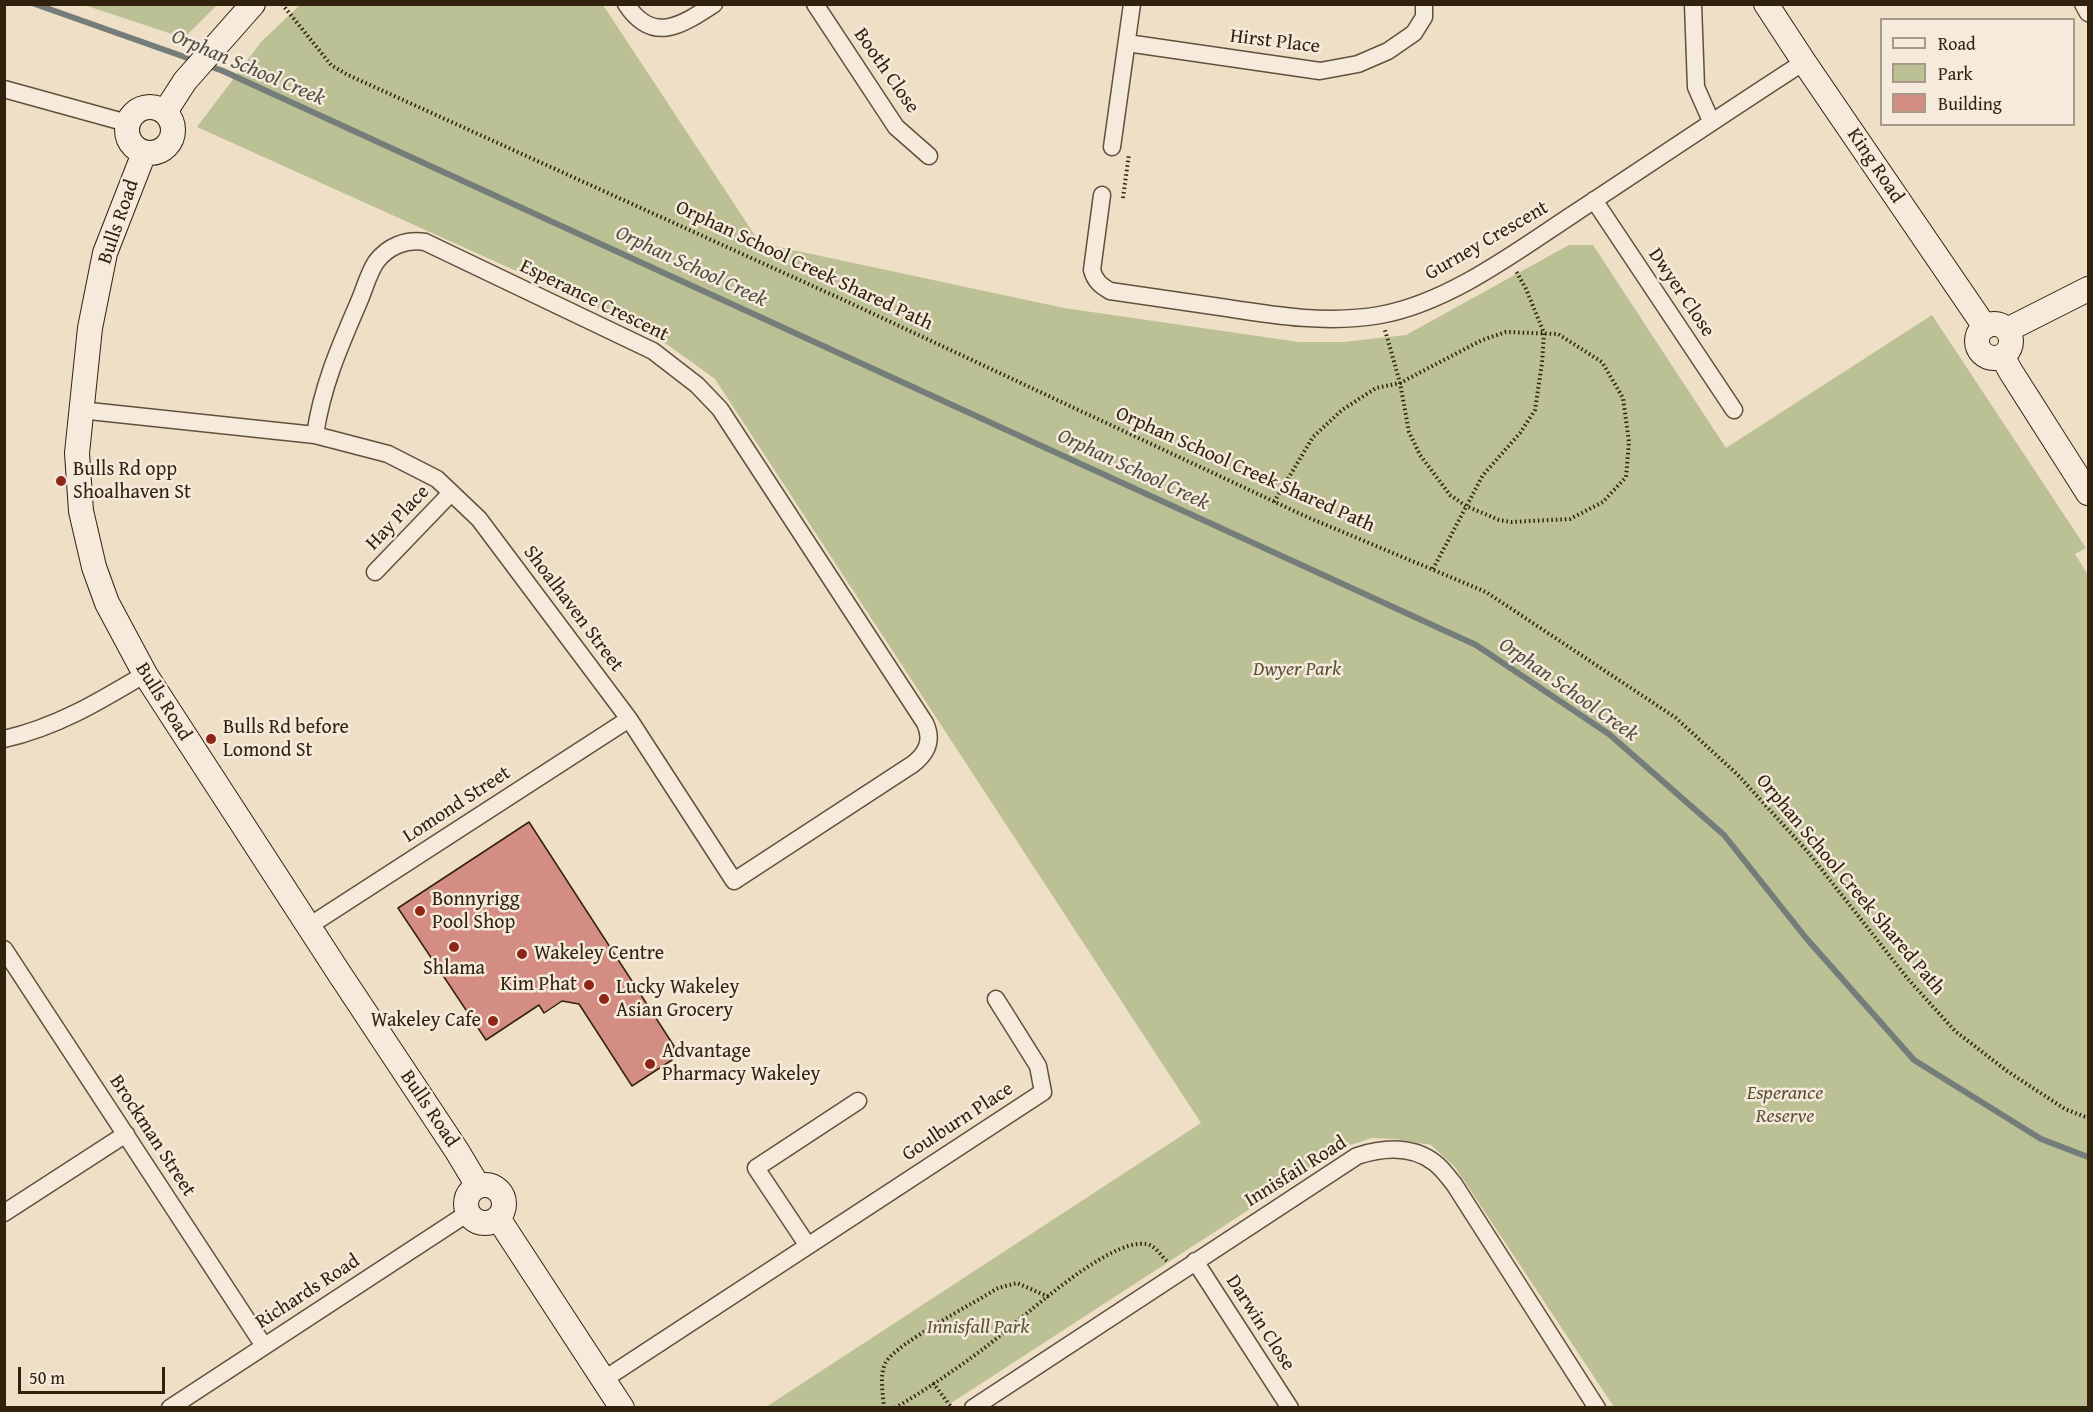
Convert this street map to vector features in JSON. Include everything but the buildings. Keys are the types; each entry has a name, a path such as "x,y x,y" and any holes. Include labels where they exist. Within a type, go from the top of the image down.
{"street":[{"path":"165,112 190,75 253,4"},
{"path":"626,4 634,16 642,22 660,28 683,24 714,4"},
{"name":"Booth Close","path":"815,4 896,126 929,156"},
{"path":"1112,147 1132,4"},
{"name":"Hirst Place","path":"1127,43 1320,70 1358,64 1388,51 1414,33 1424,17 1424,4"},
{"path":"1693,4 1696,87 1711,121"},
{"name":"King Road","path":"1767,4 1804,62 1996,328"},
{"path":"2083,4 2088,13"},
{"name":"Gurney Crescent","path":"1102,195 1092,270 1094,278 1110,291 1304,319 1380,315 1452,289 1507,257 1804,62"},
{"path":"4,88 127,123"},
{"path":"150,106 165,112 173,125 171,141 159,152 144,153 137,150 127,138 127,123 131,116 143,108 150,106"},
{"name":"Bulls Road","path":"144,153 105,253 90,328 80,410 77,453 81,511 94,567 107,603 145,674 478,1186"},
{"name":"Dwyer Close","path":"1594,200 1734,410"},
{"name":"Esperance Crescent","path":"315,435 325,385 336,354 376,262 397,244 424,242 633,341 670,363 697,385 720,409 925,723 929,736 928,745"},
{"path":"1996,328 2088,289"},
{"path":"1996,328 2009,334 2011,344 2002,356 2088,493"},
{"name":"Shoalhaven Street","path":"80,410 315,435 388,454 437,479 479,519 629,719 734,881 914,764 928,745"},
{"name":"Hay Place","path":"375,572 451,493"},
{"path":"4,739 70,717 145,674"},
{"name":"Lomond Street","path":"309,926 629,719"},
{"name":"Brockman Street","path":"4,949 264,1346"},
{"name":"Goulburn Place","path":"603,1380 1043,1092 1038,1066 996,999"},
{"path":"808,1246 756,1168 858,1101"},
{"path":"4,1213 126,1134"},
{"name":"Innisfail Road","path":"973,1407 1357,1156 1392,1149 1408,1151 1435,1163 1454,1184 1597,1407"},
{"path":"484,1184 496,1187 504,1196 504,1208 498,1218 488,1223 471,1218 468,1213 466,1200 468,1194 478,1186 484,1184"},
{"name":"Richards Road","path":"170,1407 468,1213"},
{"path":"498,1218 622,1407"},
{"name":"Darwin Close","path":"1196,1261 1290,1407"}],"path":[{"name":"Orphan School Creek Shared Path","path":"282,4 331,65 348,75 848,302 1306,517 1486,592 1676,718 1738,776 1807,851 1908,979 1955,1031 2007,1071 2065,1109 2088,1118"},
{"path":"1433,569 1483,475 1520,433 1535,410 1544,333 1526,289 1507,257"},
{"path":"1274,502 1313,437 1342,410 1376,388 1400,383 1491,337 1506,332 1558,334 1602,362 1623,398 1629,441 1626,477 1603,502 1570,519 1511,522 1499,520 1466,506 1450,495 1420,455 1410,432 1400,383 1380,315"},
{"path":"895,1407 985,1348 1077,1274 1108,1255 1121,1249 1145,1244 1153,1246 1178,1273"},
{"path":"884,1407 883,1387 886,1363 899,1348 1008,1284 1017,1282 1049,1297"},
{"path":"933,1383 952,1407"}],"green space":[{"name":"Dwyer Park","path":"301,4 603,5 760,243 1064,308 1299,342 1343,342 1406,335 1569,245 1593,245 1726,448 1932,315 2086,548 2075,554 2088,575 2088,1407 1614,1407 1455,1167 1431,1145 1372,1138 1347,1146 945,1407 766,1407 1201,1123 715,379 647,330 197,127 261,42"},
{"path":"84,5 217,5 184,38"}],"waterway":[{"name":"Orphan School Creek","path":"35,4 196,61"},
{"name":"Orphan School Creek","path":"206,65 1476,645 1609,734 1724,835 1806,938 1914,1060 2041,1139 2088,1157"}],"place":[{"name":"Bulls Rd opp Shoalhaven St","path":"61,481"},
{"name":"Bulls Rd before Lomond St","path":"211,739"},
{"name":"Bonnyrigg Pool Shop","path":"420,911"},
{"name":"Shlama","path":"454,947"},
{"name":"Wakeley Centre","path":"522,954"},
{"name":"Kim Phat","path":"589,985"},
{"name":"Lucky Wakeley Asian Grocery","path":"604,999"},
{"name":"Wakeley Cafe","path":"493,1021"},
{"name":"Advantage Pharmacy Wakeley","path":"650,1064"}],"park label":[{"name":"Esperance Reserve","path":"1785,1106"},
{"name":"Innisfall Park","path":"978,1328"}]}
